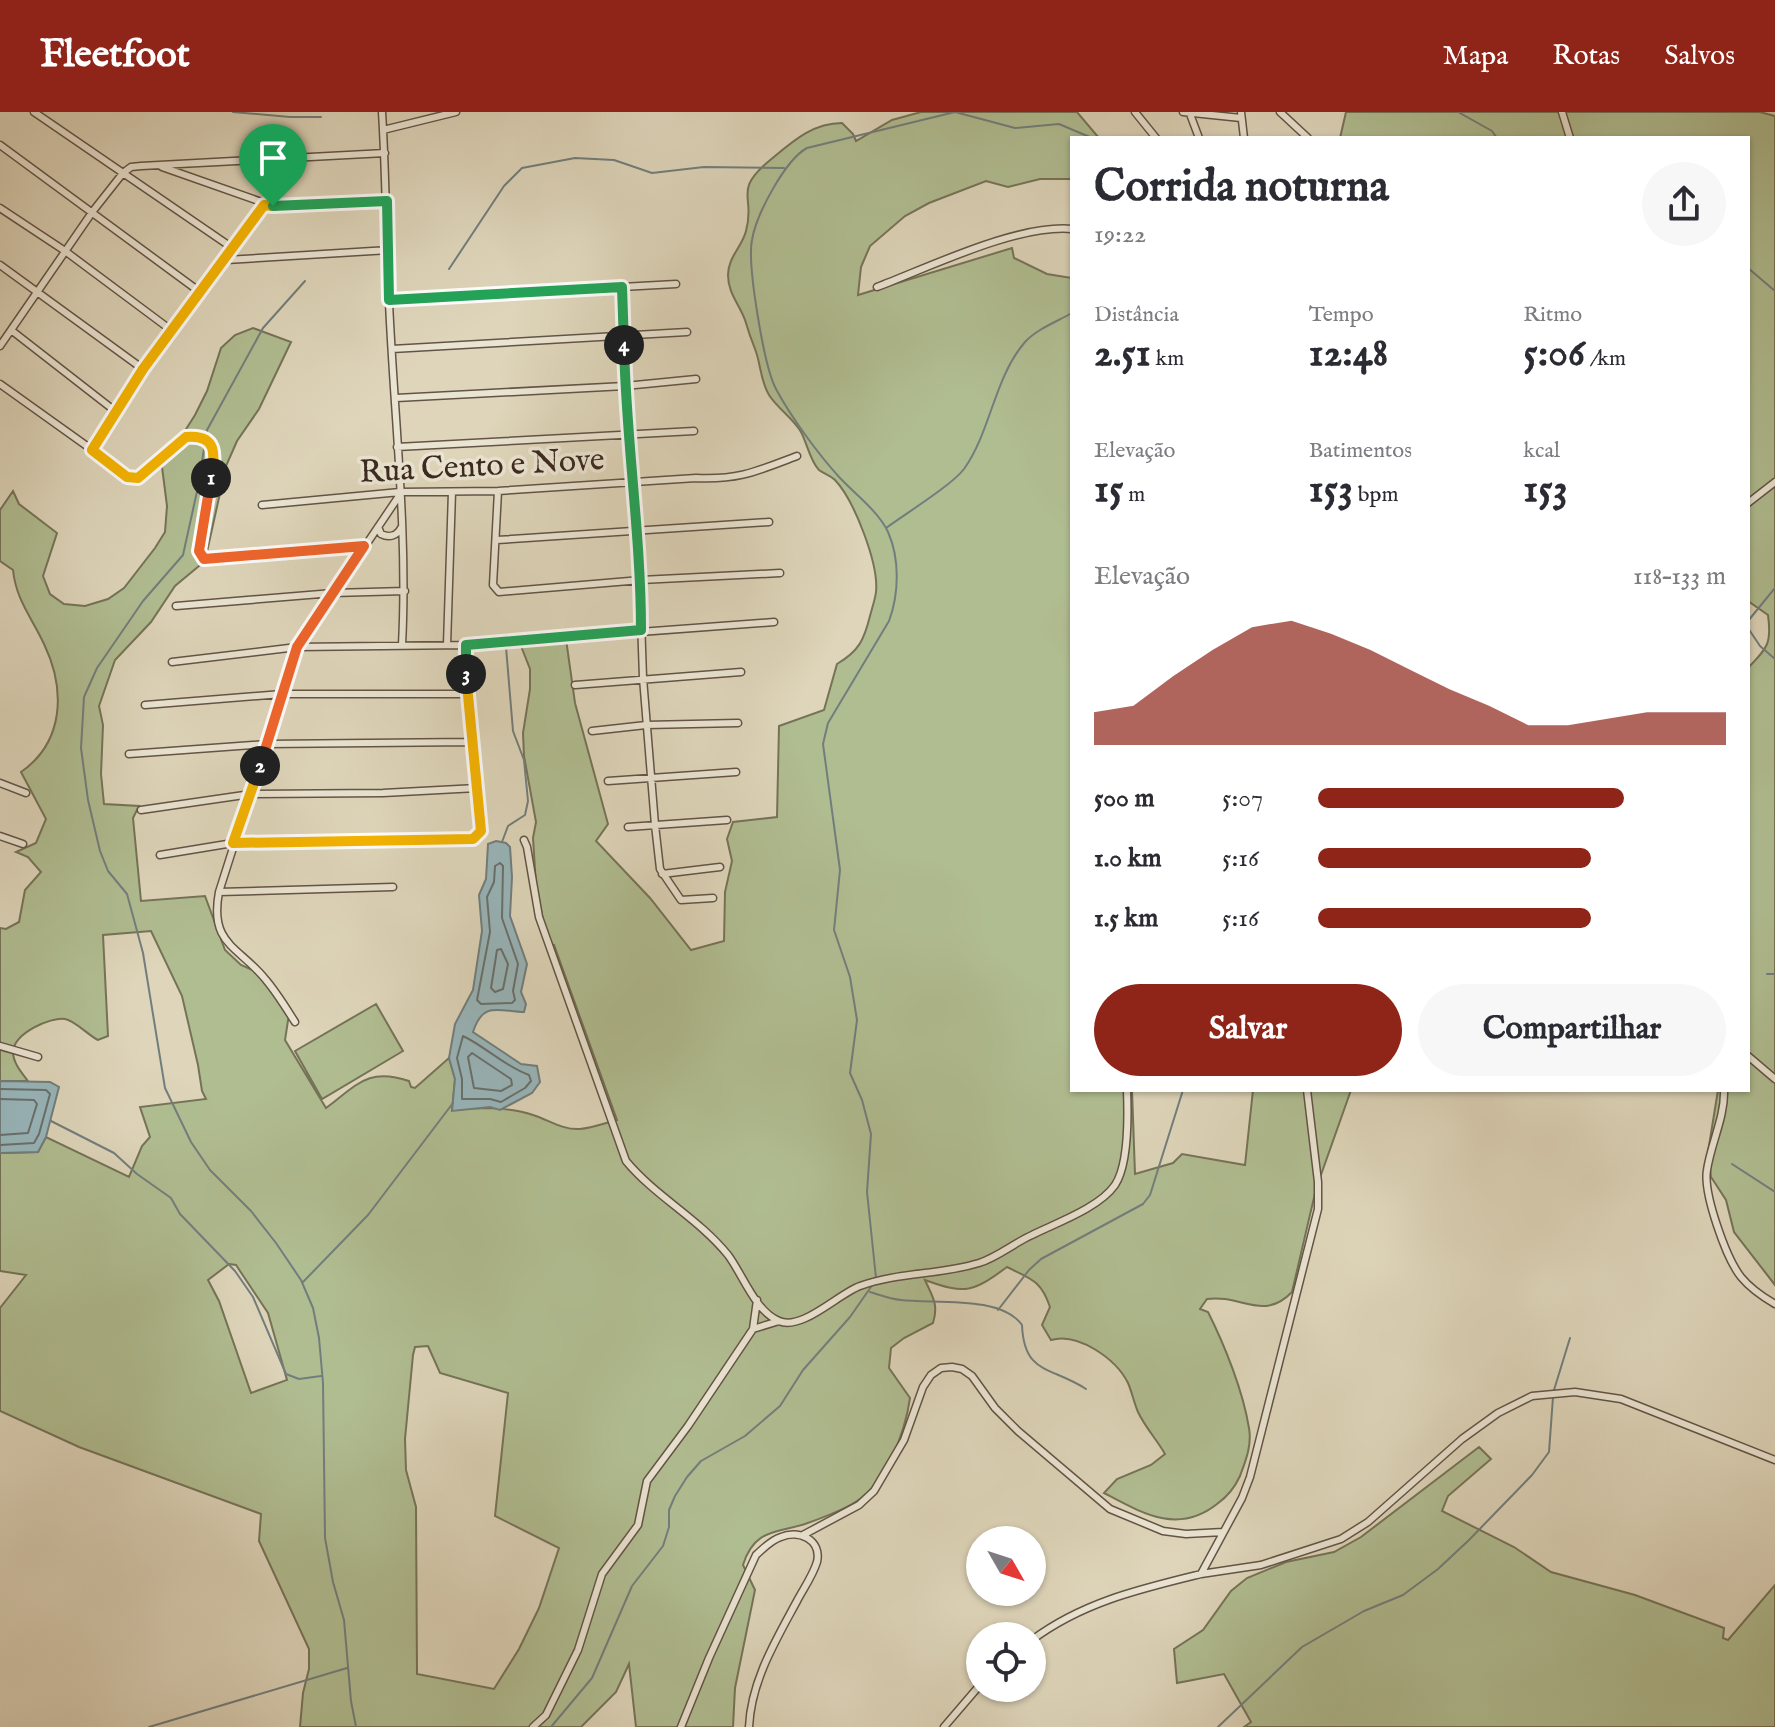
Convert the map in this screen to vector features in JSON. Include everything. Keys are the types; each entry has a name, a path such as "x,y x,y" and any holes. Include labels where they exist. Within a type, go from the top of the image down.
{"street":[{"path":"34,112 234,249"},
{"path":"382,112 405,591 402,645"},
{"path":"383,130 456,112"},
{"path":"1135,112 1154,136"},
{"path":"1280,112 1306,136"},
{"path":"1562,112 1569,136"},
{"path":"1198,136 1187,113 1241,115 1244,136"},
{"path":"0,145 200,292"},
{"path":"0,346 93,211 123,173 135,167 385,153"},
{"path":"159,166 264,205 282,208 387,201"},
{"path":"92,450 143,369 264,205"},
{"path":"0,208 65,251 171,330"},
{"path":"877,287 1003,239 1040,230 1070,229"},
{"path":"226,260 389,250"},
{"path":"0,265 143,369"},
{"path":"389,300 676,284"},
{"path":"622,287 625,386 641,580 646,725 662,874 681,900 713,898"},
{"path":"11,330 115,411"},
{"path":"392,349 687,332"},
{"path":"396,398 625,386 696,379"},
{"path":"0,384 133,479 144,476 186,437 200,437 207,441 215,453 215,459 199,551 201,558 207,560 364,546"},
{"path":"397,447 694,431"},
{"name":"Rua Cento e Nove","path":"262,505 400,494 633,484 696,478 728,479 751,474 797,456"},
{"path":"1750,501 1775,482"},
{"path":"498,491 493,585 496,591 780,573"},
{"path":"447,645 452,492"},
{"path":"295,1022 266,979 224,939 216,915 219,892 297,647 400,494"},
{"path":"497,540 769,522"},
{"path":"378,527 381,534 388,536 396,534 401,528"},
{"path":"176,606 333,593 405,591"},
{"path":"172,662 297,647 466,645 774,622"},
{"path":"160,855 233,843 473,839 481,831 466,694 466,645"},
{"path":"575,685 741,672"},
{"path":"145,705 282,694 466,694"},
{"path":"592,731 646,725 738,723"},
{"path":"129,754 267,744 471,742"},
{"path":"608,781 736,772"},
{"path":"0,783 26,793"},
{"path":"141,810 251,794 383,793 477,788"},
{"path":"628,827 727,820"},
{"path":"0,836 23,844"},
{"path":"524,840 536,907 626,1161 647,1185 704,1229 735,1265 757,1300 779,1321"},
{"path":"662,874 720,867"},
{"path":"219,892 393,887"},
{"path":"0,1046 38,1057"},
{"path":"1750,1058 1775,1079"},
{"path":"753,1329 779,1321 799,1321 849,1291 892,1278 987,1260 1018,1241 1075,1215 1114,1185 1122,1166 1127,1092"},
{"path":"1201,1574 1250,1477 1318,1209 1318,1182 1307,1092"},
{"path":"1724,1092 1707,1169 1708,1190 1734,1266 1746,1283 1775,1304"},
{"path":"533,1727 546,1715 578,1650 602,1574 638,1525 647,1481 696,1415 753,1329 757,1300"},
{"path":"803,1535 859,1505 874,1491 904,1440 923,1387 931,1375 941,1368 952,1367 972,1376 995,1408 1018,1431 1110,1509 1163,1531 1186,1534 1223,1532"},
{"path":"1046,1631 1075,1612 1103,1600 1201,1574 1261,1565 1315,1548 1357,1530 1462,1439 1498,1413 1532,1396 1575,1392 1621,1399 1775,1460"},
{"path":"681,1727 756,1555 781,1536 803,1535 817,1549 815,1567 767,1657 752,1702 749,1727"},
{"path":"944,1727 966,1701"}],"green space":[{"path":"921,112 1077,112 1097,136 1070,136 1070,179 1040,179 1008,187 986,181 929,203 905,216 870,246 861,267 858,295 1012,248 1014,258 1047,274 1070,278 1070,1092 1132,1092 1135,1174 1173,1163 1182,1154 1245,1165 1253,1092 1350,1092 1316,1189 1292,1292 1271,1305 1219,1298 1207,1299 1200,1309 1208,1312 1233,1369 1242,1399 1250,1440 1242,1470 1236,1484 1224,1498 1203,1513 1188,1518 1160,1518 1104,1493 1117,1479 1151,1465 1165,1454 1141,1418 1128,1383 1115,1365 1084,1344 1073,1340 1051,1340 1042,1325 1050,1307 1043,1291 1034,1281 1007,1267 986,1282 969,1288 950,1288 925,1280 935,1305 933,1323 891,1348 889,1368 910,1398 899,1441 886,1469 868,1492 851,1505 812,1522 767,1534 748,1553 743,1565 755,1590 735,1688 733,1727 636,1727 629,1664 616,1692 581,1727 300,1727 309,1649 259,1541 261,1514 79,1447 0,1411 0,1308 26,1275 0,1271 0,1153 38,1152 46,1137 129,1177 142,1146 150,1137 140,1107 206,1099 182,996 151,931 103,935 108,1036 98,1040 65,1019 42,1024 19,1039 13,1052 16,1064 28,1081 0,1081 0,928 6,929 19,922 25,890 41,872 28,857 16,852 36,843 46,819 21,772 46,746 57,714 58,697 51,661 21,600 13,570 0,561 0,510 13,491 19,504 57,533 43,576 50,594 64,604 85,606 108,599 124,588 165,532 167,506 162,467 207,391 221,348 235,335 253,328 291,342 259,409 237,441 226,466 205,561 175,586 151,622 115,660 99,706 103,725 101,774 104,804 139,806 133,818 141,901 205,896 225,950 241,965 257,972 289,1014 285,1040 326,1108 373,1077 395,1077 409,1081 415,1088 449,1058 455,1079 452,1110 514,1110 573,1129 617,1120 554,945 548,944 536,885 533,838 536,822 524,756 523,733 530,669 519,641 566,639 575,703 608,824 596,841 650,898 691,950 724,941 725,892 732,861 727,839 733,822 777,817 779,726 824,710 837,664 856,649 863,638 876,592 874,566 850,502 835,480 816,466 801,432 766,389 728,275 746,231 748,188 758,171 786,147 821,126 842,123 856,141 892,120","holes":["229,1264 236,1265 268,1313 287,1380 251,1393 219,1301 208,1280","428,1346 440,1373 508,1393 495,1516 559,1548 539,1608 519,1649 494,1689 417,1674 416,1507 406,1470 405,1439 415,1347"]},
{"path":"1346,112 1760,112 1775,116 1775,1285 1734,1232 1726,1200 1711,1177 1708,1152 1718,1092 1750,1092 1750,666 1764,650 1769,633 1768,615 1750,602 1750,136 1340,136"},
{"path":"376,1004 403,1051 322,1099 295,1051"},
{"path":"1479,1447 1491,1459 1448,1496 1442,1511 1514,1547 1551,1572 1635,1595 1724,1628 1723,1638 1728,1640 1775,1585 1775,1727 1244,1727 1251,1722 1224,1674 1177,1683 1174,1649 1203,1630 1231,1591 1247,1578 1286,1562 1334,1552 1361,1537"}],"water":[{"path":"496,841 510,847 510,916 527,964 521,992 526,1004 524,1012 487,1012 477,1022 473,1032 521,1064 537,1066 540,1082 532,1093 500,1110 490,1107 452,1111 455,1079 449,1058 455,1024 473,990 482,931 479,895 486,879 488,844"},
{"path":"0,1081 50,1082 59,1087 46,1137 38,1152 0,1153"}],"waterway":[{"path":"233,112 321,117"},
{"path":"876,1278 867,1192 871,1134 862,1100 850,1073 857,1020 850,977 834,930 840,870 823,744 828,723 889,621 895,600 896,565 892,542 884,525 823,458 776,389 766,360 758,315 752,240 773,189 798,154 807,148 955,112 1015,128 1059,124 1087,136"},
{"path":"1458,112 1496,136"},
{"path":"449,269 504,186 522,168 575,158 614,160 652,173 704,167 784,168"},
{"path":"1750,270 1775,291"},
{"path":"305,281 263,328 207,430 183,555 143,601 97,668 84,697 81,748 88,800 100,851 108,871 127,894 143,953 165,1088 191,1142 210,1170 251,1211 276,1243 301,1280 313,1308 323,1383 325,1538 344,1620 356,1727"},
{"path":"886,528 958,476 981,438 999,388 1015,356 1035,333 1070,314"},
{"path":"1750,619 1775,588"},
{"path":"1750,631 1760,646 1775,659"},
{"path":"502,842 508,826 525,815 528,801 524,760 513,731 506,647"},
{"path":"1767,974 1775,974"},
{"path":"998,1310 1041,1259 1143,1204 1150,1195 1182,1092"},
{"path":"303,1282 368,1215 453,1103"},
{"path":"51,1121 114,1153 171,1198 180,1214 235,1271 253,1297 286,1374 299,1379 321,1376"},
{"path":"1732,1164 1775,1192"},
{"path":"551,1727 592,1678 632,1586 663,1546 669,1527 669,1510 687,1477 701,1461 745,1436 780,1406 803,1370 850,1317 873,1284"},
{"path":"870,1292 901,1300 966,1303 999,1309 1012,1315 1022,1325 1024,1341 1034,1361 1086,1389"},
{"path":"1554,1390 1570,1338"},
{"path":"1218,1727 1302,1647 1364,1611 1403,1595 1438,1569 1469,1540 1532,1475 1549,1452 1553,1397"},
{"path":"149,1727 347,1668"}],"route":[{"path":"387,201 389,300 622,287 625,386 641,580 641,630 466,645 466,694 481,831 473,839 233,843 297,647 364,546 207,560 201,558 199,551 215,459 215,453 207,441 200,437 186,437 144,476 133,479 92,450 171,330 264,205 273,206 387,201"}]}
